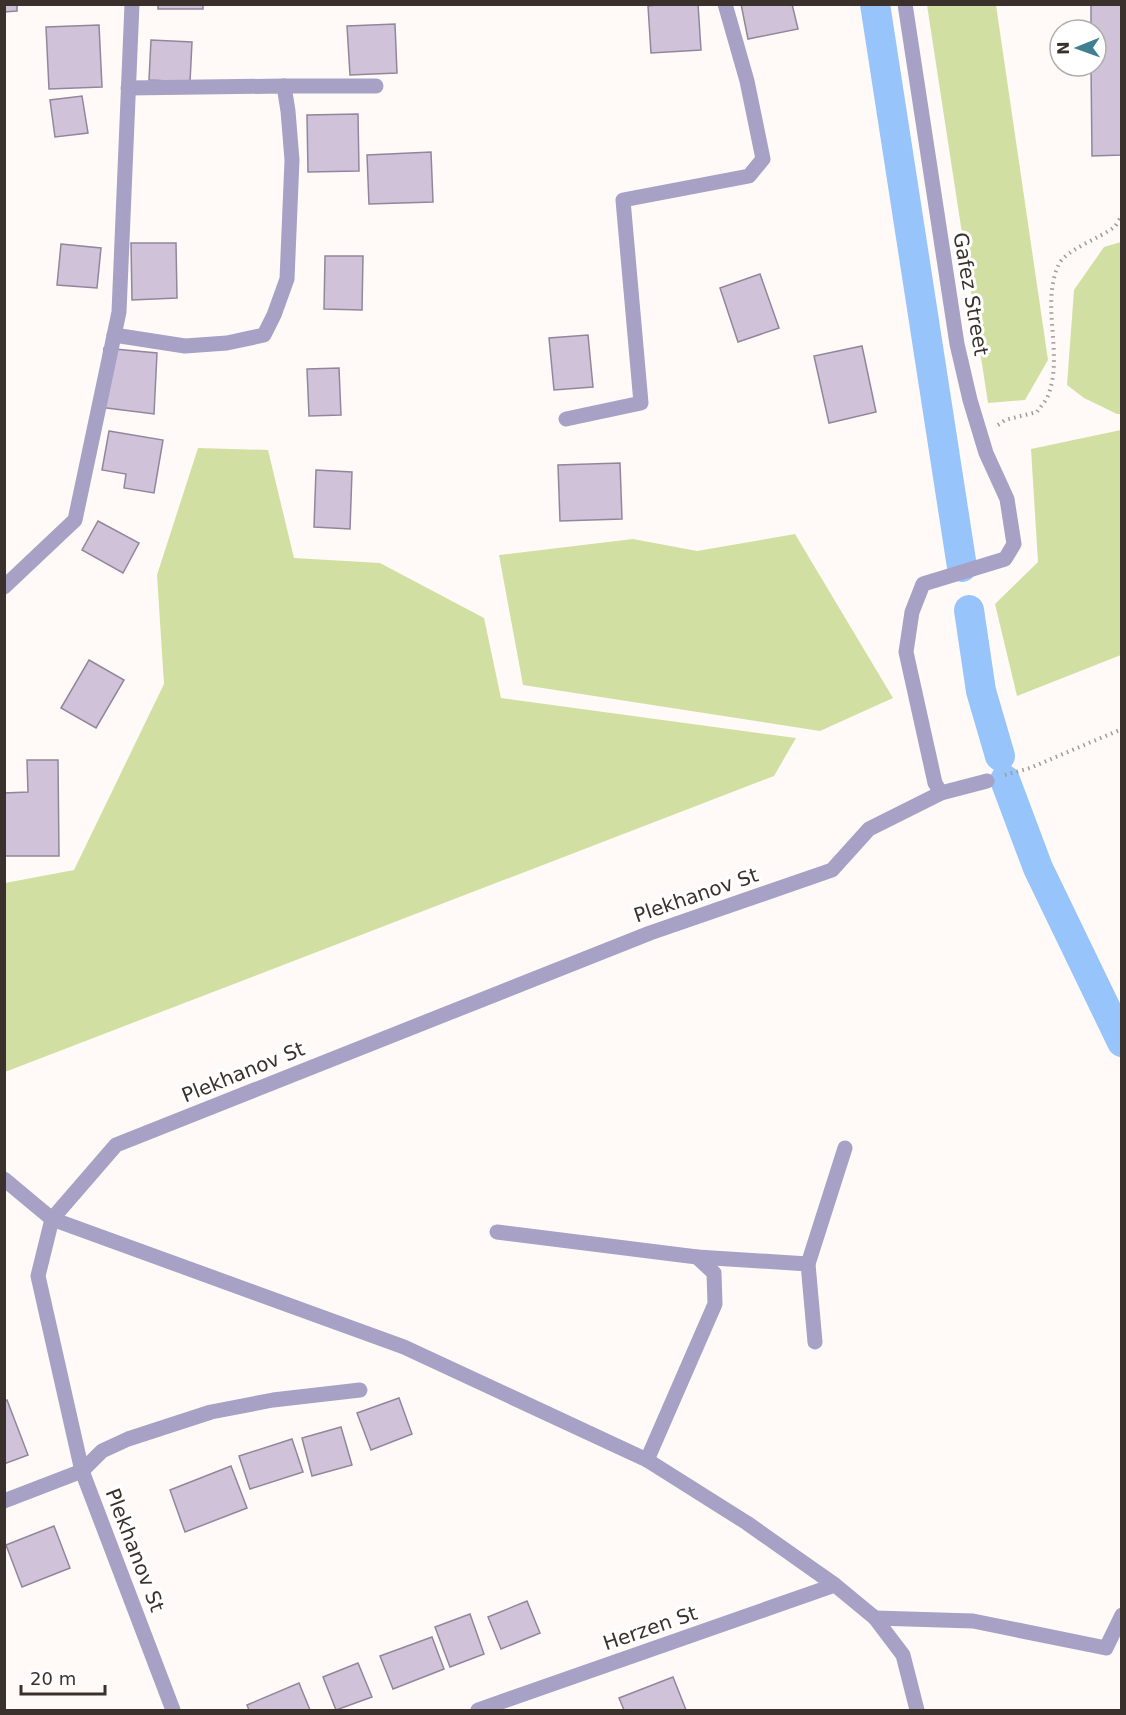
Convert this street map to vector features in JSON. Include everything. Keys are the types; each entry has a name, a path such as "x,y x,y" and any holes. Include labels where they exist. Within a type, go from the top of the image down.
{"street":[{"path":"4,587 75,520 119,312 132,4"},
{"path":"566,418 641,403 623,200 749,176 763,159 747,81 725,4"},
{"name":"Gafez Street","path":"905,4 957,344 970,400 986,453 1007,499 1014,544 1005,559 923,584 912,612 906,652 935,783 941,793"},
{"path":"114,335 185,346 227,343 264,335 274,315 286,279 292,160 284,86"},
{"path":"128,88 376,86"},
{"name":"Plekhanov St","path":"173,1710 82,1471 38,1276 52,1219 116,1145 650,933 832,870 869,829 941,793 987,781"},
{"path":"815,1342 808,1264 845,1148"},
{"path":"4,1179 52,1219 404,1347 647,1460 747,1523 835,1585 875,1618 903,1656 917,1710"},
{"path":"497,1232 697,1257 808,1264"},
{"path":"647,1460 715,1304 714,1273 697,1257"},
{"path":"4,1502 82,1471 102,1450 128,1439 211,1412 273,1400 360,1390"},
{"name":"Herzen St","path":"478,1710 835,1585"},
{"path":"875,1618 973,1621 1106,1648 1122,1615"}],"path":[{"path":"986,453 995,428 1005,420 1037,412 1049,394 1055,363 1052,324 1053,280 1059,262 1090,240 1114,227 1122,216"},
{"path":"1030,768 1122,729"}],"green space":[{"path":"927,5 996,5 1048,360 1025,400 988,403"},
{"path":"1121,242 1122,414 1117,414 1084,398 1067,385 1074,290 1104,247"},
{"path":"1121,430 1121,655 1017,696 995,604 1038,562 1031,449"},
{"path":"198,448 268,450 294,558 380,563 484,618 501,698 796,738 774,776 5,1072 5,883 74,870 164,684 157,575"},
{"path":"795,534 893,698 820,731 523,685 499,555 633,539 697,551"}],"building":[{"path":"4,4 17,4 17,11 4,12"},
{"path":"158,4 203,4 203,9 158,9"},
{"path":"698,4 701,50 651,53 648,6"},
{"path":"741,4 792,4 798,29 748,39"},
{"path":"1091,4 1122,4 1122,155 1092,156 1091,78 1108,78 1108,18 1091,18"},
{"path":"395,24 397,73 350,75 347,26"},
{"path":"99,25 102,87 49,89 46,27"},
{"path":"151,40 192,42 190,82 149,80"},
{"path":"82,96 88,133 55,137 50,100"},
{"path":"358,114 359,171 308,172 307,115"},
{"path":"431,152 433,202 369,204 367,155"},
{"path":"131,243 176,243 177,298 132,300"},
{"path":"61,244 101,248 97,288 57,285"},
{"path":"325,256 363,256 362,310 324,309"},
{"path":"760,274 779,328 738,342 720,288"},
{"path":"588,335 593,387 554,390 549,338"},
{"path":"862,346 876,412 829,423 814,356"},
{"path":"104,348 157,353 154,414 99,407"},
{"path":"339,368 341,415 309,416 307,369"},
{"path":"109,431 163,440 154,493 124,488 126,474 102,470"},
{"path":"620,463 622,519 560,521 558,465"},
{"path":"316,470 352,472 350,529 314,527"},
{"path":"98,521 139,543 123,573 82,550"},
{"path":"89,660 124,680 96,728 61,708"},
{"path":"27,760 58,760 59,856 4,856 4,793 28,792"},
{"path":"399,1398 412,1434 371,1450 357,1413"},
{"path":"7,1400 28,1455 4,1464 4,1401"},
{"path":"341,1427 352,1465 312,1476 302,1438"},
{"path":"292,1439 303,1472 250,1489 239,1456"},
{"path":"231,1466 247,1508 185,1532 170,1490"},
{"path":"54,1526 70,1568 22,1587 6,1545"},
{"path":"527,1601 540,1633 501,1649 488,1617"},
{"path":"470,1614 484,1654 450,1667 435,1627"},
{"path":"432,1637 444,1669 393,1689 380,1656"},
{"path":"358,1663 372,1697 336,1710 323,1677"},
{"path":"673,1677 686,1710 624,1710 619,1698"},
{"path":"299,1683 310,1710 249,1710 247,1705"}],"waterway":[{"path":"875,4 962,567"},
{"path":"969,610 981,691 1000,756"},
{"path":"1005,780 1038,868 1122,1042"}]}
